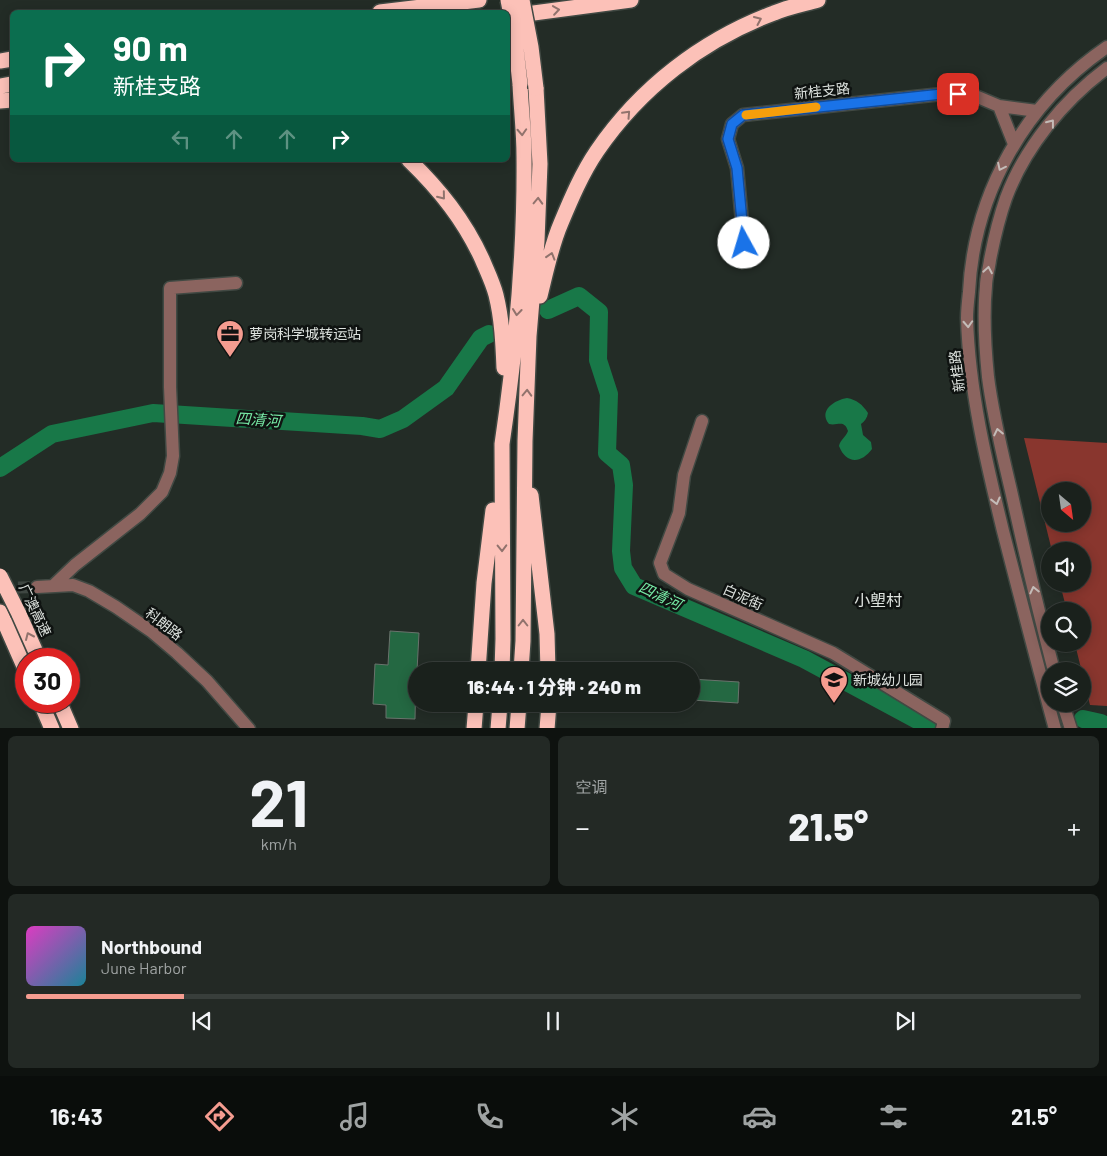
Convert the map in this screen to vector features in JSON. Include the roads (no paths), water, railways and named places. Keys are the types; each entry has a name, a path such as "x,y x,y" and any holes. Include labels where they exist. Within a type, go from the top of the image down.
{"highway":[{"path":"396,10 479,0"},
{"path":"479,662 484,583 507,412 518,305 523,217 524,154 520,84 514,30 508,0"},
{"path":"522,0 531,47 536,88 539,173 537,241 529,336 525,441 522,662"},
{"path":"510,17 631,0"},
{"path":"529,336 560,225 576,188 596,153 617,124 668,73 697,51 732,32 774,13 818,0"},
{"path":"411,162 444,197 462,221 475,244 496,294 501,322 507,412"},
{"path":"525,441 548,662"},
{"path":"502,444 502,662"},
{"name":"广澳高速","path":"0,576 34,648"},
{"path":"2,617 16,648"},
{"path":"474,728 475,712"},
{"path":"498,728 499,712"},
{"path":"517,728 518,712"},
{"path":"547,728 548,712"},
{"path":"45,713 52,728"},
{"path":"64,713 71,728"}],"street":[{"name":"新桂路","path":"1055,728 1033,650 992,484 973,381 967,317 969,276 978,231 990,190 1014,144 1037,111 1074,73 1107,47"},
{"path":"1052,662 1027,561 993,406 985,340 986,286 998,221 1018,173 1050,122 1070,100 1107,68"},
{"name":"新桂支路","path":"744,243 737,168 728,139 732,124 743,115 942,94 973,95 999,106 1037,111"},
{"path":"999,106 1014,144"},
{"path":"54,585 75,565 140,514 162,492 170,473 173,456 170,394 170,288 236,283"},
{"name":"白泥街","path":"702,421 684,474 679,514 660,563 664,574 688,589 833,653 943,725"},
{"name":"科朗路","path":"37,587 73,585 89,591 116,607 177,653 208,681 250,728"},
{"path":"1065,712 1070,728"}],"waterway":[{"name":"四清河","path":"548,310 579,296 599,312 598,360 609,394 607,453 621,465 624,485 621,551 623,568 634,586 804,659 921,722 938,728"},
{"name":"四清河","path":"0,468 52,434 153,413 362,426 380,429 403,419 446,388 481,338 489,334"},
{"name":"四清河","path":"1083,719 1101,723 1107,728"}],"tunnel":[{"path":"0,588 37,587"}],"place":[{"name":"萝岗科学城转运站","path":"230,358"},
{"name":"新城幼儿园","path":"834,704"}],"district":[{"name":"小塱村","path":"878,600"}]}
